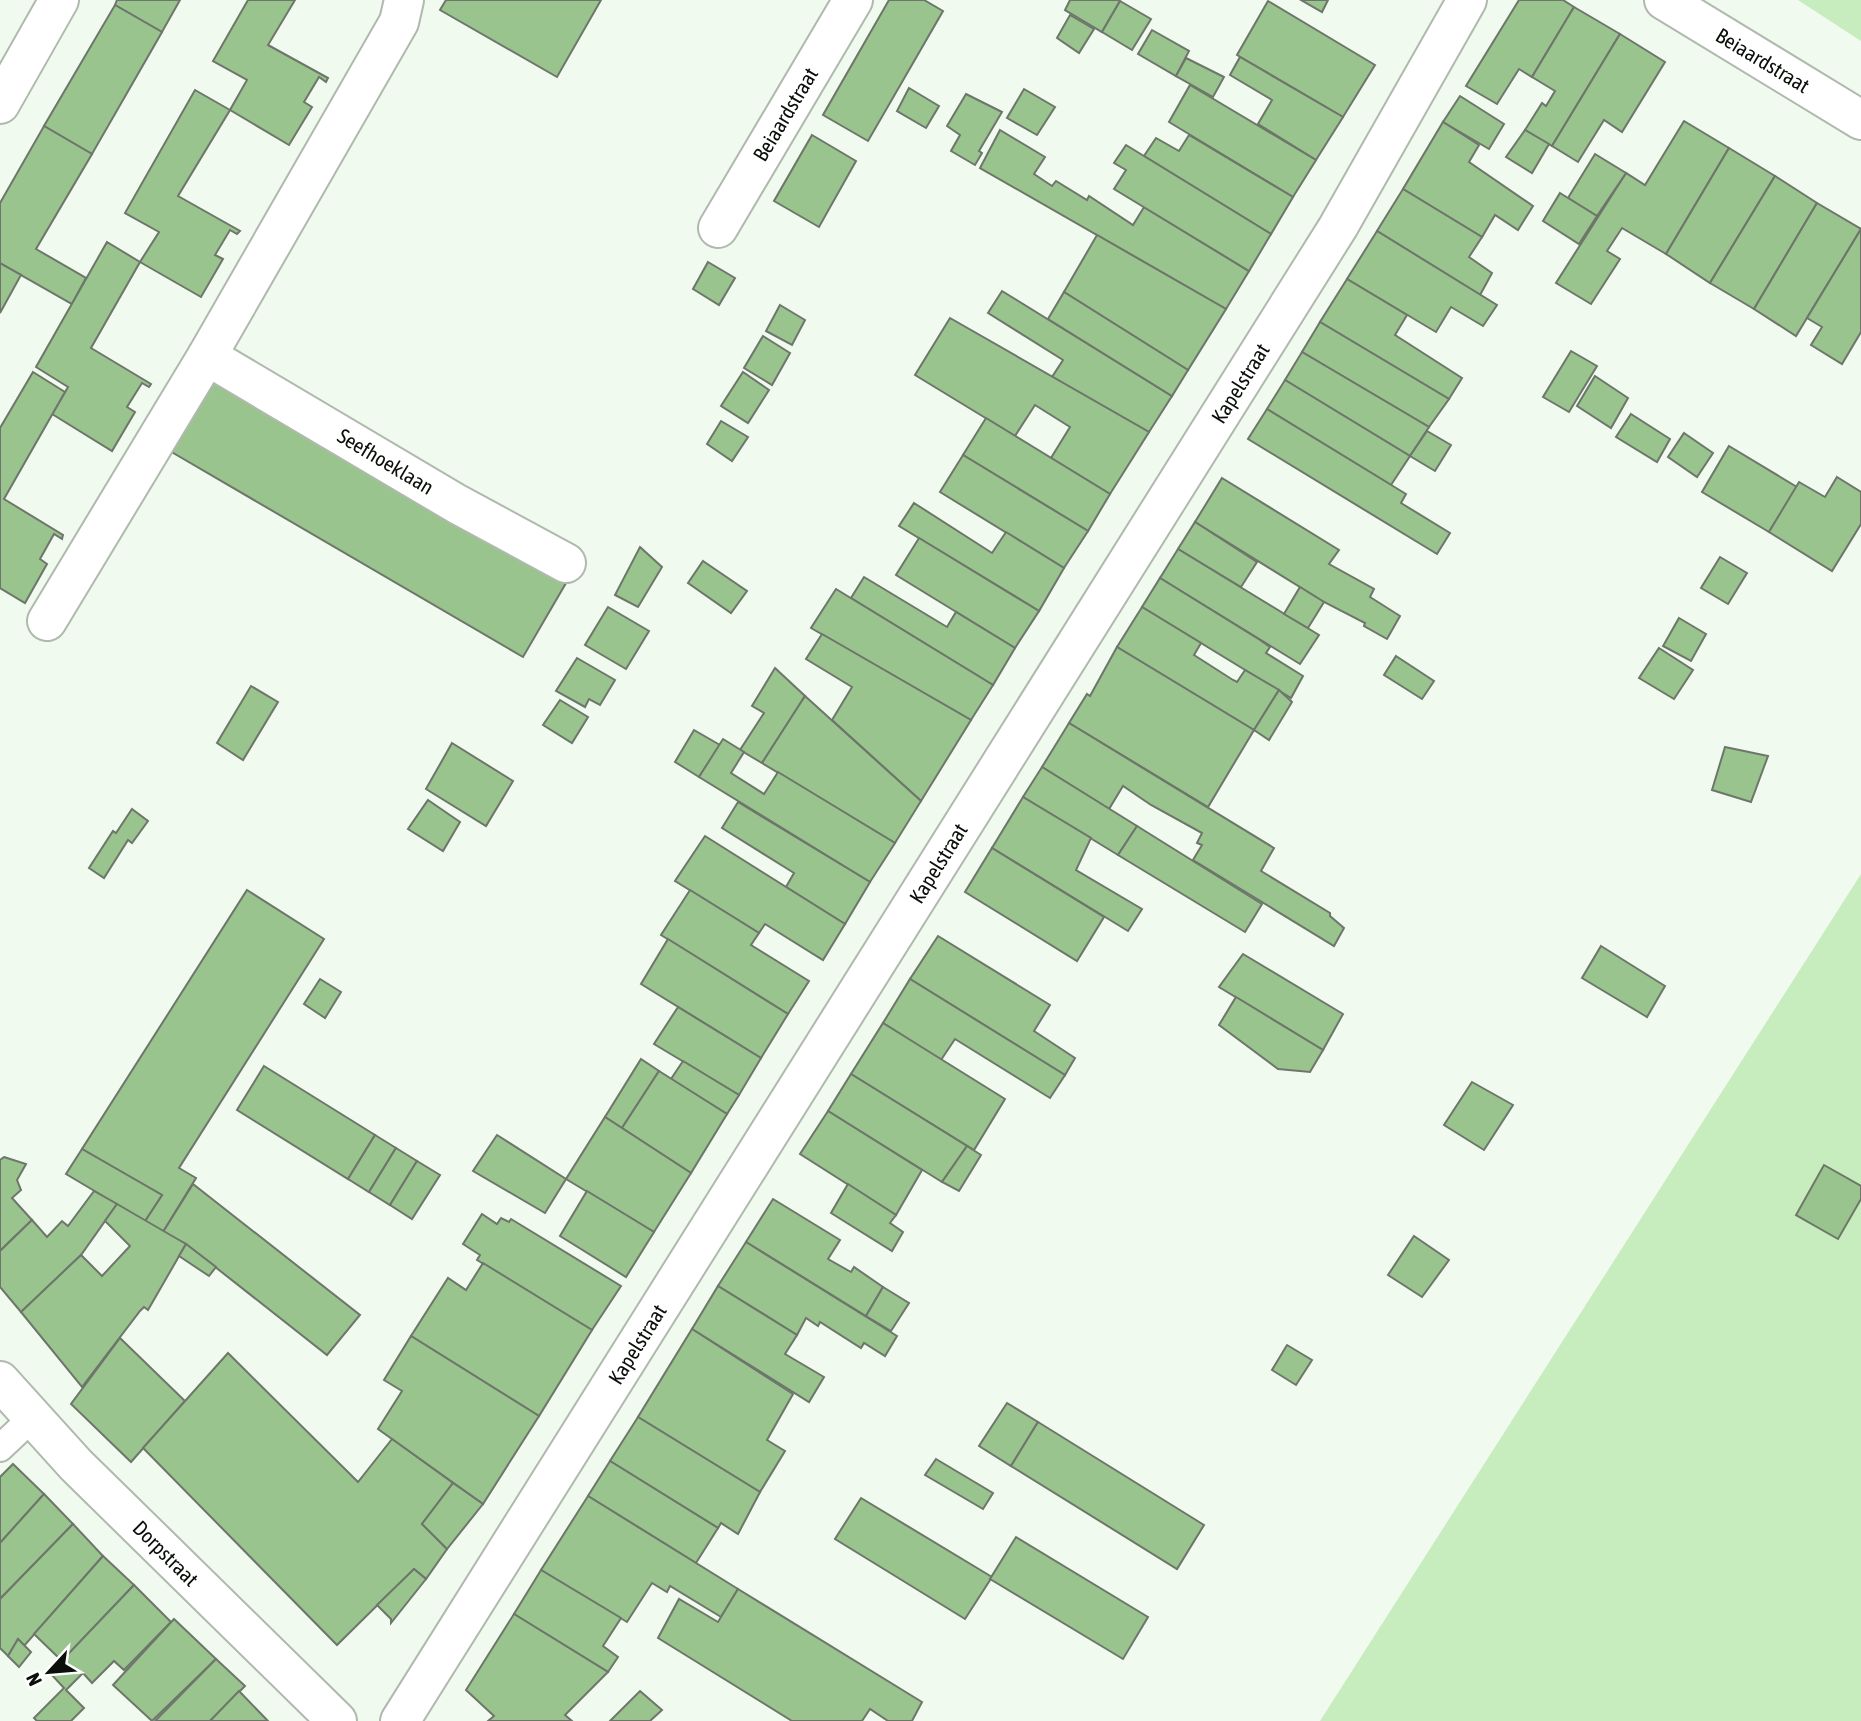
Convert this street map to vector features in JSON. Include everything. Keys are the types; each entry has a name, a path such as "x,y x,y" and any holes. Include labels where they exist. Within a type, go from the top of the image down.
{"street":[{"path":"0,104 59,0"},
{"path":"47,621 208,356 399,22 404,0"},
{"name":"Beiaardstraat","path":"718,228 853,0"},
{"name":"Kapelstraat","path":"400,1721 1338,227 1467,0"},
{"name":"Beiaardstraat","path":"1664,0 1861,120"},
{"name":"Seefhoeklaan","path":"208,356 457,504 566,563"},
{"name":"Dorpstraat","path":"0,1381 76,1465 337,1721"}],"lane":[{"path":"0,1448 33,1417"}],"green space":[{"path":"1798,0 1861,0 1861,41"},
{"path":"1861,874 1861,1721 1320,1721"}],"building":[{"path":"117,0 180,0 162,32 115,5"},
{"path":"248,0 295,0 268,45 328,78 326,82 319,77 304,102 312,107 289,145 230,110 247,80 213,61"},
{"path":"446,0 601,0 557,77 440,10"},
{"path":"889,0 924,0 943,11 868,141 823,115"},
{"path":"1070,0 1120,1 1102,32 1065,10"},
{"path":"1301,0 1328,0 1322,12"},
{"path":"1519,0 1563,0 1574,7 1532,77 1519,69 1497,104 1466,86"},
{"path":"1120,1 1151,19 1132,50 1102,32"},
{"path":"1268,1 1375,65 1343,117 1237,55"},
{"path":"115,5 162,32 92,154 44,126"},
{"path":"1574,7 1620,34 1552,146 1525,130 1542,103 1546,106 1555,91 1532,77"},
{"path":"1070,15 1094,29 1079,53 1057,38"},
{"path":"1152,30 1189,51 1176,76 1138,54"},
{"path":"1620,34 1665,62 1622,132 1604,120 1578,162 1552,146"},
{"path":"1240,57 1343,117 1316,160 1258,124 1272,100 1230,75"},
{"path":"1186,58 1224,77 1213,97 1176,76"},
{"path":"1190,85 1316,160 1293,197 1169,122"},
{"path":"909,88 939,106 926,128 897,111"},
{"path":"1024,89 1055,107 1037,135 1007,118"},
{"path":"195,90 230,110 178,196 240,231 237,234 230,230 215,255 223,259 201,297 140,262 159,232 125,213"},
{"path":"966,94 1002,112 979,151 982,153 975,165 951,151 960,135 947,126"},
{"path":"1460,96 1504,124 1489,149 1443,122"},
{"path":"1684,121 1729,148 1666,254 1622,228 1607,251 1620,259 1591,304 1556,283 1626,173 1645,185"},
{"path":"1443,122 1479,145 1469,162 1533,206 1518,230 1495,215 1482,237 1403,189"},
{"path":"44,126 92,154 36,249 86,278 72,304 0,263 0,203"},
{"path":"1000,130 1045,157 1034,174 1052,186 1056,181 1087,200 1089,196 1133,225 1144,207 1249,271 1226,309 980,168"},
{"path":"1525,130 1549,144 1532,173 1506,157"},
{"path":"812,135 856,161 819,227 774,201"},
{"path":"1189,135 1293,197 1271,234 1144,156 1156,138 1179,151"},
{"path":"1126,145 1271,234 1249,271 1114,189 1126,170 1114,163"},
{"path":"1729,148 1775,176 1710,283 1666,254"},
{"path":"1595,154 1626,173 1597,216 1568,198"},
{"path":"1775,176 1817,203 1754,309 1710,283"},
{"path":"1403,189 1482,237 1469,257 1492,273 1480,295 1377,231"},
{"path":"1560,193 1597,216 1579,244 1543,221"},
{"path":"1817,203 1861,229 1796,336 1754,309"},
{"path":"1861,229 1861,332 1842,364 1811,345 1822,327 1807,318"},
{"path":"1377,231 1497,305 1483,326 1451,307 1436,332 1347,279"},
{"path":"1097,235 1226,309 1188,370 1064,292"},
{"path":"107,242 140,262 91,348 151,384 149,387 142,383 127,407 135,412 112,451 52,414 68,387 36,367"},
{"path":"708,262 735,278 719,305 693,289"},
{"path":"0,263 21,275 0,313"},
{"path":"1347,279 1407,315 1395,335 1462,378 1449,399 1320,322"},
{"path":"1002,291 1172,396 1149,432 1052,377 1063,360 988,313"},
{"path":"1064,292 1188,370 1172,396 1048,319"},
{"path":"780,305 805,320 792,345 766,331"},
{"path":"950,318 1149,432 1110,494 1051,458 1070,427 1035,405 1015,436 915,375"},
{"path":"1320,322 1449,399 1429,427 1302,352"},
{"path":"763,336 790,353 772,385 744,368"},
{"path":"1571,351 1597,366 1569,412 1543,397"},
{"path":"1302,352 1429,427 1410,456 1285,380"},
{"path":"33,372 65,392 4,499 63,535 62,539 54,534 40,559 47,564 25,603 0,588 0,428"},
{"path":"207,372 566,583 523,657 163,447"},
{"path":"743,372 769,390 748,423 721,406"},
{"path":"1595,376 1628,398 1611,428 1577,406"},
{"path":"1285,380 1410,456 1391,485 1267,409"},
{"path":"1267,409 1406,494 1401,503 1450,533 1437,554 1248,439"},
{"path":"1631,414 1670,439 1657,462 1616,437"},
{"path":"986,418 1110,494 1088,531 963,455"},
{"path":"721,421 748,437 732,461 707,444"},
{"path":"1427,431 1451,445 1435,471 1410,456"},
{"path":"1684,433 1713,453 1697,477 1668,457"},
{"path":"1729,446 1797,487 1769,532 1702,492"},
{"path":"963,455 1088,531 1064,568 940,492"},
{"path":"1837,477 1861,492 1861,524 1832,571 1769,532 1799,482 1825,497"},
{"path":"1222,478 1339,550 1329,564 1374,589 1370,597 1400,616 1387,639 1364,626 1365,623 1324,602 1195,522"},
{"path":"914,503 992,553 1006,532 1064,568 1039,611 899,526"},
{"path":"1195,522 1257,562 1241,587 1178,549"},
{"path":"919,538 1039,611 1015,648 896,575"},
{"path":"640,547 662,567 638,607 615,595"},
{"path":"1178,549 1319,635 1300,664 1160,578"},
{"path":"1720,557 1747,573 1728,604 1701,588"},
{"path":"703,561 747,591 731,613 688,583"},
{"path":"864,577 947,627 956,612 1015,648 993,685 851,598"},
{"path":"1160,578 1260,640 1270,647 1266,653 1303,676 1291,698 1142,607"},
{"path":"1300,587 1324,602 1308,628 1284,614"},
{"path":"836,589 993,685 971,720 811,628"},
{"path":"608,607 649,631 626,669 585,645"},
{"path":"1142,607 1201,643 1194,655 1233,680 1237,682 1245,670 1279,690 1254,730 1117,647"},
{"path":"1679,618 1706,634 1691,661 1663,646"},
{"path":"822,634 971,720 921,801 832,720 852,687 806,659"},
{"path":"1117,647 1254,730 1208,807 1069,723 1087,694 1090,696"},
{"path":"1659,648 1693,670 1674,699 1639,678"},
{"path":"1396,656 1434,681 1422,699 1384,675"},
{"path":"577,658 615,680 600,705 589,699 585,707 556,691"},
{"path":"775,668 805,696 762,763 740,750 764,713 752,706"},
{"path":"251,686 278,702 243,760 217,743"},
{"path":"1279,690 1292,702 1269,740 1254,730"},
{"path":"805,696 921,801 895,843 762,763"},
{"path":"560,700 588,717 572,743 543,725"},
{"path":"1069,723 1274,848 1261,871 1330,913 1344,928 1334,946 1193,860 1202,845 1197,843 1202,833 1123,786 1109,809 1042,767"},
{"path":"694,730 720,745 699,777 675,762"},
{"path":"723,739 744,752 731,773 764,794 778,772 895,843 870,882 699,777"},
{"path":"452,743 513,781 486,826 426,789"},
{"path":"1725,747 1768,756 1751,802 1712,790"},
{"path":"1042,767 1137,826 1118,855 1023,797"},
{"path":"1023,797 1091,838 1076,870 1142,909 1128,931 992,848"},
{"path":"428,800 460,822 443,851 408,829"},
{"path":"738,802 870,882 845,924 786,887 794,873 722,828"},
{"path":"132,809 148,821 132,843 128,840 104,878 89,868 113,831 116,833"},
{"path":"1137,826 1262,904 1245,932 1118,855"},
{"path":"705,836 845,924 823,960 765,924 759,933 675,881"},
{"path":"992,848 1104,917 1077,961 965,892"},
{"path":"247,890 324,939 179,1168 196,1178 163,1232 145,1221 162,1195 82,1149"},
{"path":"690,890 759,933 751,945 809,981 788,1014 661,935"},
{"path":"938,936 1050,1005 1034,1031 1075,1058 1065,1075 910,979"},
{"path":"668,939 788,1014 761,1058 641,984"},
{"path":"1601,946 1665,986 1647,1017 1582,978"},
{"path":"1243,954 1343,1014 1323,1050 1219,987"},
{"path":"320,979 341,992 325,1018 304,1004"},
{"path":"910,979 1065,1075 1050,1098 955,1039 941,1060 883,1023"},
{"path":"1236,997 1323,1050 1310,1072 1278,1069 1219,1025"},
{"path":"678,1007 761,1058 739,1095 654,1044"},
{"path":"883,1023 1005,1099 974,1150 851,1074"},
{"path":"641,1059 659,1071 622,1128 605,1117"},
{"path":"683,1061 739,1095 727,1114 671,1079"},
{"path":"264,1066 375,1135 348,1179 237,1110"},
{"path":"659,1071 727,1114 691,1173 622,1128"},
{"path":"851,1074 967,1146 942,1182 828,1111"},
{"path":"1472,1082 1513,1105 1484,1150 1444,1125"},
{"path":"828,1111 922,1170 896,1215 800,1154"},
{"path":"605,1117 691,1173 654,1232 566,1179"},
{"path":"375,1135 396,1148 369,1192 348,1179"},
{"path":"497,1135 566,1179 545,1213 473,1171"},
{"path":"967,1146 981,1155 959,1191 942,1182"},
{"path":"396,1148 417,1161 390,1205 369,1192"},
{"path":"82,1149 162,1195 145,1221 66,1174"},
{"path":"4,1157 26,1164 17,1180 21,1190 12,1198 32,1220 0,1251 0,1160"},
{"path":"417,1161 440,1175 412,1219 390,1205"},
{"path":"1824,1165 1861,1186 1861,1199 1838,1239 1796,1215"},
{"path":"193,1184 360,1315 327,1355 186,1244 163,1232"},
{"path":"848,1184 896,1215 890,1223 903,1232 892,1251 831,1213"},
{"path":"94,1191 117,1204 81,1255 21,1312 0,1287 0,1251 32,1220 47,1237 62,1221 68,1226"},
{"path":"587,1191 654,1232 626,1277 560,1236"},
{"path":"773,1199 840,1240 828,1259 851,1272 854,1267 883,1287 866,1316 746,1242"},
{"path":"117,1204 186,1244 148,1310 144,1307 140,1311 82,1387 21,1312 81,1255 102,1276 130,1246 105,1221"},
{"path":"482,1214 497,1224 501,1218 509,1222 511,1219 621,1286 592,1330 477,1260 480,1255 463,1244"},
{"path":"1414,1236 1449,1260 1422,1297 1388,1275"},
{"path":"746,1242 897,1336 885,1356 864,1343 861,1348 820,1322 818,1326 806,1318 797,1335 718,1286"},
{"path":"186,1244 216,1267 209,1276 179,1256"},
{"path":"483,1263 592,1330 539,1416 411,1336 448,1278 466,1290"},
{"path":"718,1286 797,1335 785,1354 824,1377 809,1402 692,1329"},
{"path":"883,1287 909,1303 891,1331 866,1316"},
{"path":"692,1329 793,1394 767,1440 785,1451 760,1492 638,1417"},
{"path":"411,1336 539,1416 483,1504 378,1429 402,1391 384,1380"},
{"path":"120,1338 185,1401 131,1462 71,1404"},
{"path":"1287,1345 1312,1360 1296,1385 1272,1370"},
{"path":"228,1353 358,1482 392,1439 453,1483 422,1524 447,1549 426,1579 414,1569 337,1645 143,1448"},
{"path":"1007,1403 1038,1422 1011,1466 979,1446"},
{"path":"638,1417 760,1492 738,1534 721,1523 718,1528 610,1461"},
{"path":"1038,1422 1204,1525 1177,1569 1011,1466"},
{"path":"936,1459 993,1493 983,1509 925,1475"},
{"path":"610,1461 718,1528 696,1563 588,1496"},
{"path":"13,1464 44,1494 0,1543 0,1477"},
{"path":"453,1483 483,1504 447,1549 422,1524"},
{"path":"44,1494 73,1524 0,1599 0,1543"},
{"path":"588,1496 738,1589 721,1617 670,1586 667,1592 652,1583 627,1622 541,1570"},
{"path":"861,1498 992,1577 965,1619 835,1539"},
{"path":"73,1524 103,1556 24,1646 18,1639 8,1656 0,1648 0,1599"},
{"path":"1016,1537 1148,1617 1123,1659 990,1579"},
{"path":"103,1556 134,1585 62,1661 34,1634"},
{"path":"414,1569 426,1579 391,1623 391,1619 377,1605"},
{"path":"541,1570 621,1618 603,1646 618,1657 608,1672 514,1614"},
{"path":"134,1585 171,1622 124,1670 114,1661 92,1683 83,1673 66,1690 84,1708 71,1721 37,1721 34,1718 64,1688 50,1673"},
{"path":"738,1589 922,1702 912,1721 888,1721 870,1709 862,1721 792,1721 658,1638 679,1599 718,1622"},
{"path":"514,1614 608,1672 565,1715 572,1721 488,1721 494,1716 466,1690"},
{"path":"174,1619 216,1659 152,1721 113,1685"},
{"path":"18,1639 31,1652 19,1667 8,1656"},
{"path":"216,1659 245,1686 210,1721 155,1721"},
{"path":"239,1691 268,1721 210,1721"},
{"path":"640,1691 662,1710 650,1721 610,1721"}]}
